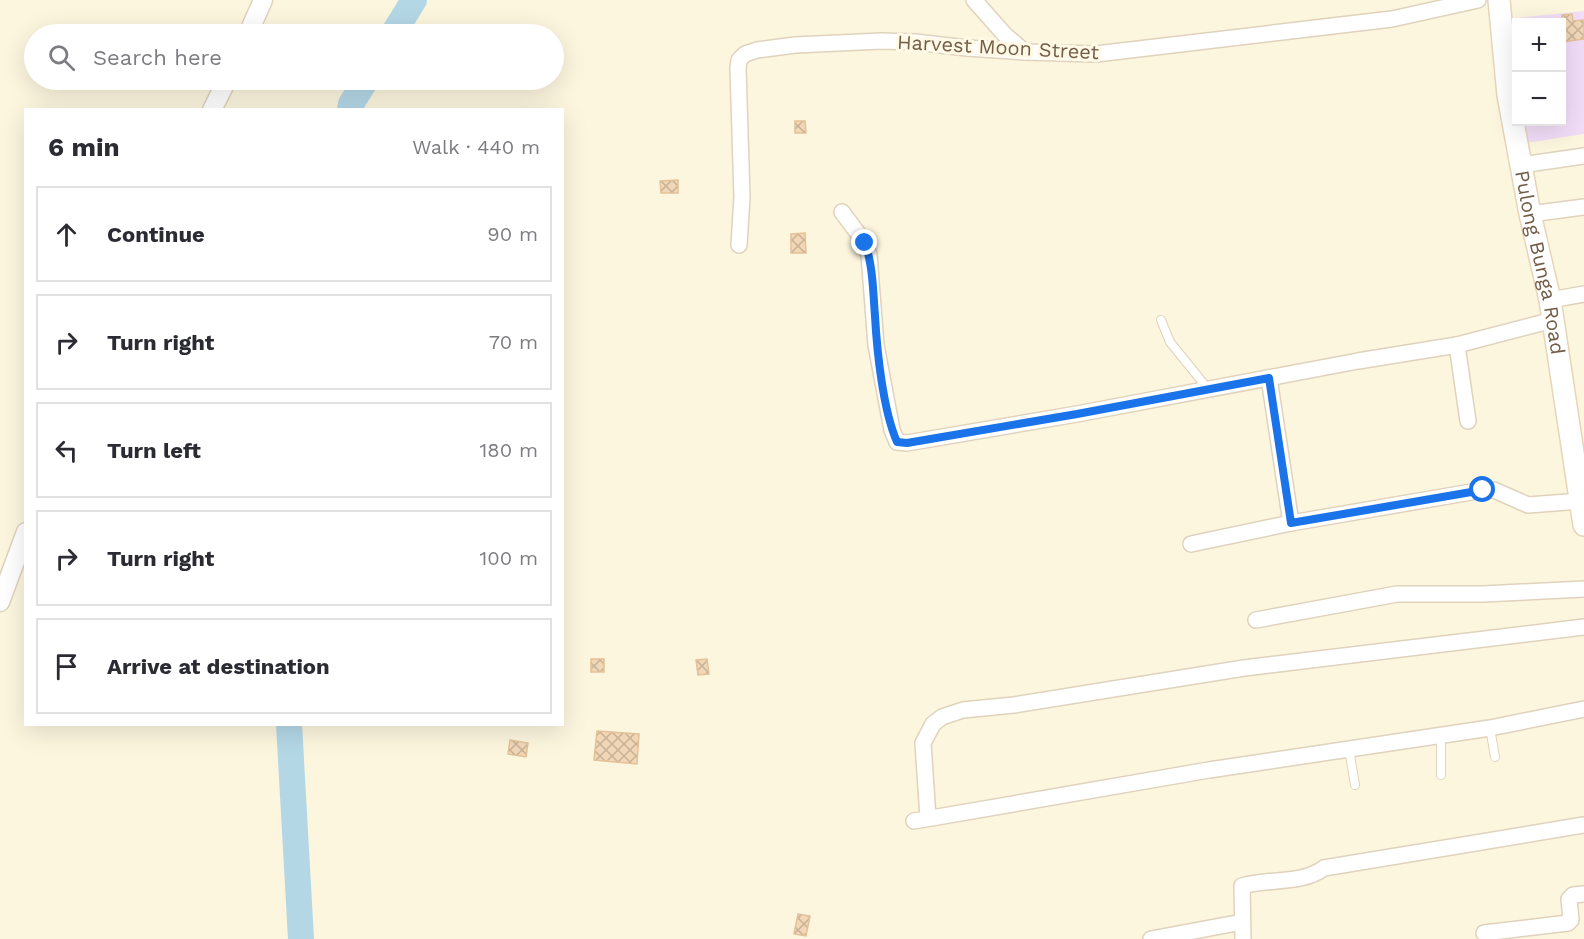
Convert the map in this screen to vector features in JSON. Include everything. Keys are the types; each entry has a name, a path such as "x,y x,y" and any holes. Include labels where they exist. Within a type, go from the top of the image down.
{"main road":[{"name":"Pulong Bunga Road","path":"1499,0 1508,95 1551,310 1581,478 1584,525"}],"street":[{"path":"252,24 263,0"},
{"path":"974,0 1005,35 1025,52"},
{"name":"Harvest Moon Street","path":"739,245 742,197 739,60 745,54 757,50 795,45 881,41 1025,52 1096,54 1401,17 1478,0"},
{"path":"213,108 222,90"},
{"path":"1521,165 1584,156"},
{"path":"1530,214 1584,207"},
{"path":"842,212 865,243 869,255 878,355 892,430 897,442 918,441 1457,345 1551,310 1584,294"},
{"path":"1457,345 1468,421"},
{"path":"1269,378 1291,523"},
{"path":"1191,544 1291,523 1483,490 1494,490 1528,505 1581,501"},
{"path":"0,602 24,537"},
{"path":"1256,620 1397,594 1483,594 1584,589"},
{"path":"1584,627 1244,668 1014,705 963,710 942,717 933,724 923,743 921,820 1209,770 1490,728 1584,709"},
{"path":"1243,939 1242,886 1253,882 1312,876 1324,868 1584,825"},
{"path":"1484,933 1568,923 1571,920 1569,899 1573,895 1584,894"},
{"path":"1151,939 1242,922"}],"lane":[{"path":"1161,320 1170,342 1208,389"},
{"path":"1490,728 1495,758"},
{"path":"1441,736 1441,774"},
{"path":"1349,749 1354,785"}],"shaded area":[{"path":"1584,11 1584,134 1525,143 1523,126 1566,126 1566,18 1516,18"},
{"path":"1512,18 1512,59 1506,19"}],"building":[{"path":"1572,14 1573,21 1584,20 1584,39 1566,41 1566,18 1562,18 1562,15"},
{"path":"795,121 805,121 806,133 795,133"},
{"path":"678,180 678,193 661,193 660,181"},
{"path":"805,233 806,253 791,253 791,234"},
{"path":"591,659 604,659 604,672 591,672"},
{"path":"707,659 709,674 698,675 696,660"},
{"path":"597,731 639,734 637,764 594,760"},
{"path":"510,740 528,743 526,757 508,754"},
{"path":"798,914 810,916 806,936 794,934"}],"waterway":[{"path":"399,24 414,0"},
{"path":"350,108 360,90"},
{"path":"289,726 301,939"}],"route":[{"path":"865,243 872,270 876,345 892,430 897,442 907,443 1077,414 1269,378 1291,523 1483,490"}]}
